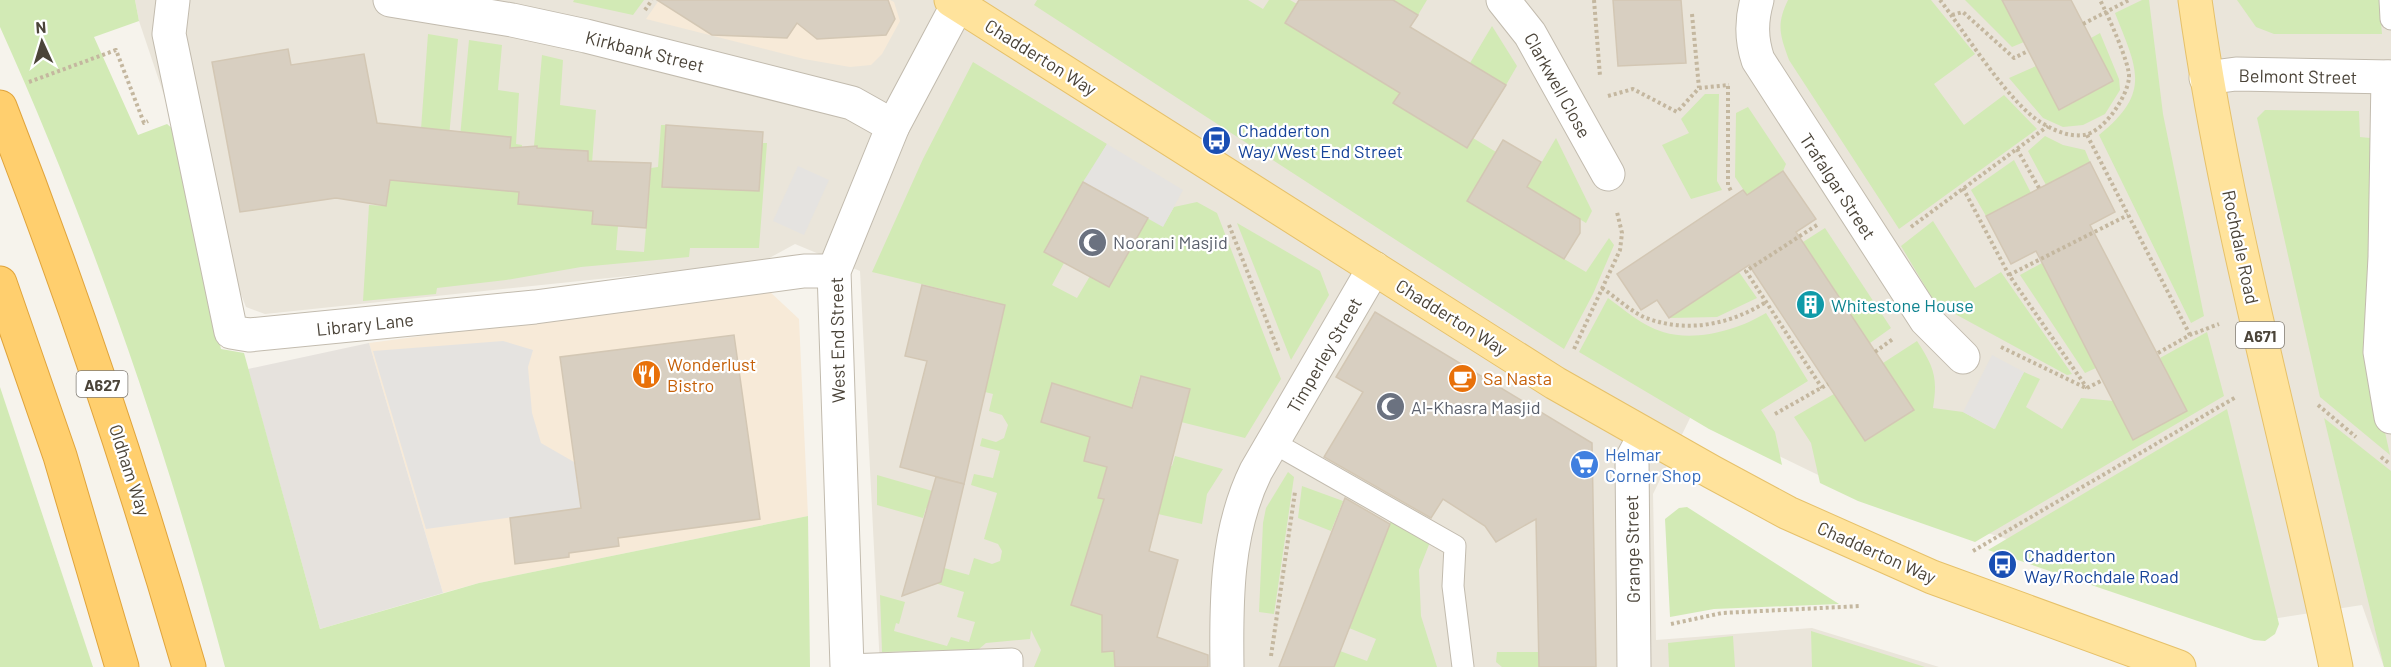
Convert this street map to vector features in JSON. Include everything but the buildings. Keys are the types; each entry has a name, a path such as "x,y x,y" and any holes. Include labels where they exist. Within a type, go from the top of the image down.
{"highway":[{"name":"Oldham Way","path":"0,107 85,333 141,502 189,667"},
{"path":"0,283 60,456 122,667"}],"main road":[{"name":"Rochdale Road","path":"2195,0 2206,78 2256,318 2337,667"},
{"name":"Chadderton Way","path":"954,2 1555,383 1788,513 1932,577 2179,667"}],"street":[{"name":"Library Lane","path":"173,0 169,34 231,332 249,335 536,307 804,271 834,271"},
{"name":"Kirkbank Street","path":"390,0 537,25 675,58 852,104 893,126"},
{"name":"Clarkwell Close","path":"1503,0 1530,34 1608,174"},
{"name":"Trafalgar Street","path":"1757,0 1752,16 1752,41 1758,60 1926,320 1962,357"},
{"name":"West End Street","path":"847,666 834,271 893,126 954,2"},
{"name":"Belmont Street","path":"2206,78 2236,74 2390,70"},
{"path":"2390,70 2388,257 2380,352 2391,417"},
{"name":"Timperley Street","path":"1227,667 1228,584 1234,534 1241,506 1256,471 1374,268"},
{"name":"Grange Street","path":"1634,667 1632,459 1646,435"}],"lane":[{"path":"2390,0 2391,19"},
{"path":"1274,442 1455,546 1453,586 1463,667"},
{"path":"847,666 1012,659 1012,667"}],"path":[{"path":"1594,0 1601,87"},
{"path":"1940,0 2008,90 2039,122 2068,136 2087,135 2112,116 2126,91 2130,74 2100,0"},
{"path":"2083,24 2129,0"},
{"path":"1952,15 1963,12 2014,58 2028,51"},
{"path":"1692,14 1699,88"},
{"path":"53,72 116,50 144,123 152,120"},
{"path":"1650,98 1677,112 1699,88 1728,86 1728,185 1731,191"},
{"path":"1904,232 2048,126"},
{"path":"2087,135 2190,335"},
{"path":"2017,150 2039,189"},
{"path":"1570,358 1620,250 1622,233 1608,174"},
{"path":"1963,188 2009,274 2087,388"},
{"path":"1226,215 1281,356"},
{"path":"2009,274 2128,215"},
{"path":"1819,223 1746,271 1822,388"},
{"path":"1602,288 1648,319 1682,326 1714,324 1734,318 1766,302"},
{"path":"2158,353 2190,335 2219,324 2256,318"},
{"path":"1875,352 1894,339"},
{"path":"2001,347 2087,388"},
{"path":"2087,388 2103,380"},
{"path":"1775,414 1828,384"},
{"path":"1972,551 2236,397"},
{"path":"2313,401 2364,443"},
{"path":"2373,450 2390,464"},
{"path":"1271,656 1296,488"},
{"path":"1661,626 1722,613 1861,606"}],"shaded area":[{"path":"135,0 2391,0 2391,667 2384,667 2362,605 2265,620 1847,489 1692,414 1653,494 1656,640 1812,628 1939,667 880,667 860,271 795,244 762,262 265,314 246,307 174,125 139,21"},
{"path":"659,0 890,0 894,2 900,21 882,54 871,65 850,67 804,59 646,19"},
{"path":"1107,144 1183,190 1163,227 1083,182"},
{"path":"798,166 829,180 804,235 773,221"},
{"path":"768,290 799,319 808,516 479,583 443,593 369,343"},
{"path":"503,341 533,350 528,367 532,413 541,443 574,462 581,508 426,529 373,351"},
{"path":"369,343 443,593 320,629 248,369"},
{"path":"1992,355 2024,372 1995,429 1963,412"}],"green space":[{"path":"0,0 135,0 139,21 94,37 138,135 167,124 173,129 221,349 244,353 320,629 479,583 808,516 810,667 225,667 178,504 126,342 66,183 0,27"},
{"path":"574,0 644,0 633,15 573,2"},
{"path":"1037,0 1248,0 1263,9 1269,0 1290,0 1297,4 1285,23 1378,80 1391,58 1410,70 1429,39 1432,40 1393,103 1466,148 1473,138 1496,152 1467,201 1586,272 1609,238 1614,245 1593,294 1564,349 1034,5"},
{"path":"1393,0 1427,0 1418,15"},
{"path":"1788,0 1931,0 1975,54 1934,84 1964,125 2004,95 2037,129 1899,229 1789,60 1781,30 1782,16"},
{"path":"1965,0 2002,0 2024,42 2012,47"},
{"path":"2142,0 2149,0 2163,114 2204,316 2191,323 2099,135 2116,120 2127,105 2133,92 2135,78 2129,49 2115,13"},
{"path":"2237,0 2379,0 2382,34 2274,34 2256,27"},
{"path":"1492,26 1517,66 1506,85 1470,63"},
{"path":"2100,33 2119,79 2120,90 2105,114 2083,125 2063,127 2043,118 2009,78 2036,66 2060,110 2113,81 2091,38"},
{"path":"428,34 458,39 449,137 421,129"},
{"path":"469,40 502,45 498,90 519,93 516,144 522,145 518,204 583,210 588,151 537,149 537,146 534,146 542,55 563,60 560,105 596,110 592,163 597,163 592,224 618,226 616,250 644,252 651,168 658,167 661,125 666,125 663,187 759,191 762,143 767,143 759,248 690,248 689,257 581,267 506,280 437,288 436,294 363,301 369,205 386,206 397,142 460,137"},
{"path":"973,62 1107,144 1044,252 1064,263 1052,285 1077,298 1090,276 1109,287 1148,218 1163,226 1174,207 1197,202 1217,213 1281,379 1245,438 1181,422 1190,389 1140,376 1131,409 1166,437 1052,384 1041,422 1090,437 1084,461 1107,467 1098,497 1105,499 1157,631 1103,652 1114,651 1115,667 1034,667 1041,650 1031,630 1030,639 986,643 979,649 882,652 880,595 905,602 899,624 896,623 894,631 947,646 951,637 969,642 975,622 957,617 964,592 925,580 930,564 969,575 974,558 992,564 1000,561 1002,551 998,544 984,539 997,493 971,485 974,474 993,478 1000,451 980,446 982,438 996,442 1004,438 1008,425 1002,415 989,411 993,394 985,392 995,351 976,346 995,346 1001,323 983,319 987,300 872,272 923,159"},
{"path":"1705,94 1719,94 1717,181 1722,190 1691,199 1662,145 1689,133 1681,119"},
{"path":"1748,107 1786,164 1783,171 1747,195 1735,177 1736,113"},
{"path":"2265,110 2359,111 2360,137 2370,138 2369,359 2390,455 2320,397 2257,118"},
{"path":"2045,136 2063,145 2085,150 2090,162 2046,185 2028,151"},
{"path":"1556,138 1592,211 1586,223 1527,187"},
{"path":"2014,160 2031,193 1986,216 1971,190"},
{"path":"1933,221 1975,288 2001,272 2072,374 2067,375 1935,303 1901,246"},
{"path":"1237,223 1320,271 1329,295 1291,360"},
{"path":"1825,228 1891,328 1870,343 1803,242"},
{"path":"2042,263 2096,368 2085,373 2020,275"},
{"path":"1739,272 1757,298 1717,317 1669,318"},
{"path":"1608,298 1648,326 1676,335 1716,333 1743,325 1766,313 1808,381 1761,410 1775,432 1782,465 1709,429 1579,352"},
{"path":"2207,332 2224,396 1975,542 1858,501 1820,483 1811,443 1794,417 1834,394 1866,441 1913,409 1883,363 1917,341 1931,365 1935,380 1933,408 1963,412 1994,429 2024,372 2040,379 2026,407 2062,429 2081,398 2114,401 2134,439 2187,411 2160,358"},
{"path":"0,387 93,667 0,667"},
{"path":"2227,409 2279,624 2275,634 2265,641 2254,640 1988,550"},
{"path":"2324,418 2391,471 2391,667 2384,667"},
{"path":"1175,456 1223,469 1207,494 1202,524 1158,514 1161,503 1158,501 1168,465 1172,466"},
{"path":"1288,472 1294,477 1274,614 1259,612 1263,523 1266,508"},
{"path":"877,475 936,492 931,509 926,508 923,518 877,505"},
{"path":"1302,486 1343,501 1331,531 1298,518"},
{"path":"1687,507 1839,604 1714,609 1670,617 1665,519 1679,508"},
{"path":"1391,520 1430,542 1419,570 1421,616 1437,667 1334,667 1340,651 1367,661 1376,639 1349,628"},
{"path":"1811,631 1925,667 1812,667"},
{"path":"1733,636 1735,667 1669,667 1668,643"},
{"path":"1497,652 1538,652 1539,667 1502,667 1496,662"}],"place":[{"name":"Chadderton Way/West End Street","path":"1217,140"},
{"name":"Noorani Masjid","path":"1092,242"},
{"name":"Whitestone House","path":"1810,305"},
{"name":"Wonderlust Bistro","path":"646,374"},
{"name":"Sa Nasta","path":"1462,378"},
{"name":"Al-Khasra Masjid","path":"1390,407"},
{"name":"Helmar Corner Shop","path":"1584,464"},
{"name":"Chadderton Way/Rochdale Road","path":"2003,565"}]}
